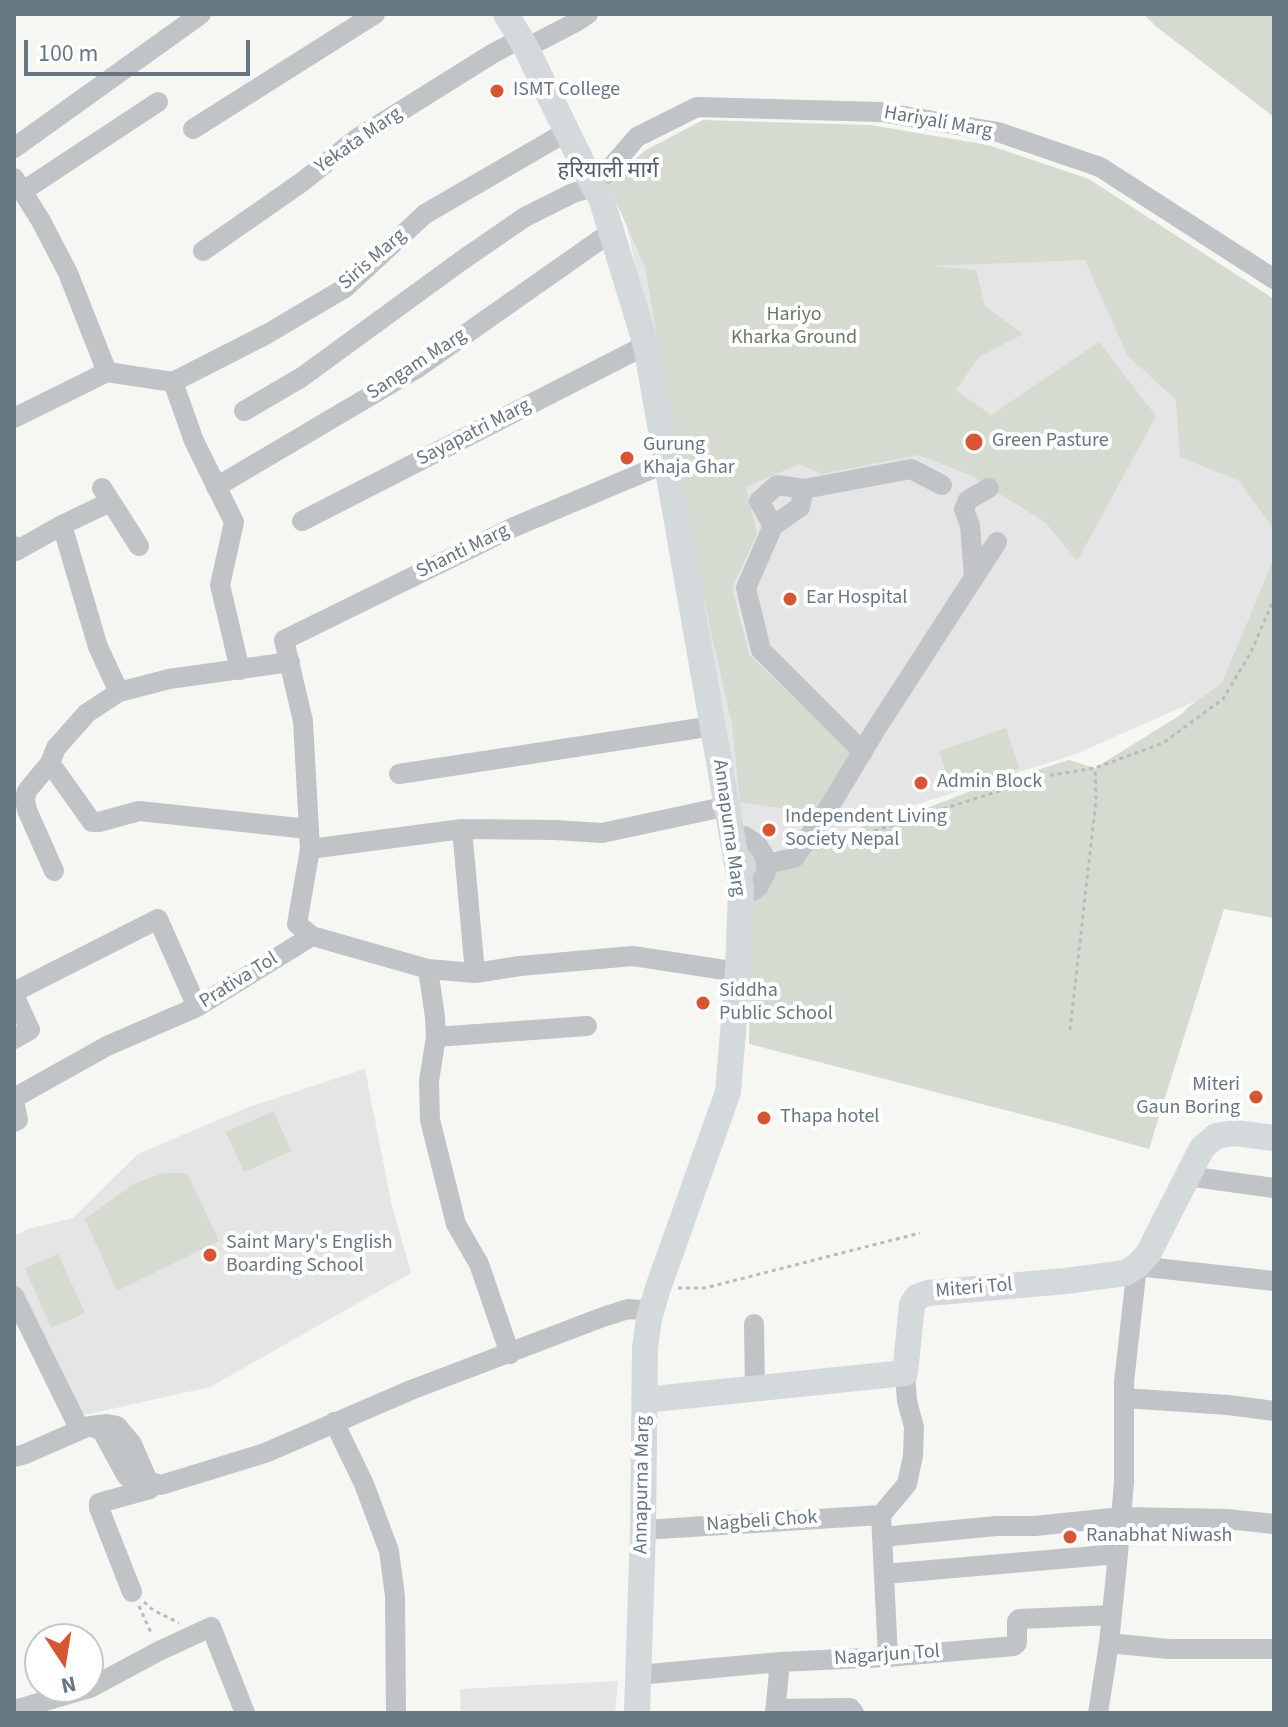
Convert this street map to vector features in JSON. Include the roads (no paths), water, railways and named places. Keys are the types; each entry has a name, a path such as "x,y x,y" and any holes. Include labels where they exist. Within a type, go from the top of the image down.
{"main road":[{"name":"Annapurna Marg","path":"506,14 601,198 646,345 741,887 728,1092 658,1288 649,1318 645,1348 637,1713"},
{"path":"1137,1266 1148,1254 1202,1148 1216,1136 1235,1133 1274,1138"},
{"name":"Miteri Tol","path":"905,1373 913,1300 922,1294 1110,1276 1137,1266"},
{"path":"644,1400 905,1373"}],"street":[{"path":"14,148 201,14"},
{"path":"193,129 375,14"},
{"name":"Yekata Marg","path":"203,251 302,182 356,139 492,54 576,22 588,14"},
{"path":"107,372 68,273 18,185 158,102"},
{"name":"Hariyali Marg","path":"594,187 637,137 697,107 881,112 998,132 1100,167 1274,279"},
{"name":"Siris Marg","path":"173,382 267,334 345,288 425,214 568,131"},
{"path":"244,411 302,377 525,217 573,193 594,187"},
{"name":"Sangam Marg","path":"216,487 416,369 611,232"},
{"name":"Sayapatri Marg","path":"302,521 646,345"},
{"path":"14,418 107,372 173,382 194,441 234,522 220,585 240,670"},
{"name":"Shanti Marg","path":"290,662 284,640 514,527 666,463"},
{"path":"773,526 759,501 777,485 804,489 911,469 942,485"},
{"path":"974,577 970,526 964,509 968,500 989,488"},
{"path":"804,489 800,507 773,526 746,588 761,650 863,752"},
{"path":"14,546 16,551 106,495 139,546"},
{"path":"62,525 98,647 119,692"},
{"path":"766,864 794,858 997,542"},
{"path":"54,871 25,799 27,791 50,763 56,748 87,713 119,692 169,679 290,662 303,721 309,839 297,924 312,936 428,969 475,973 633,956 738,972"},
{"path":"399,774 713,726"},
{"path":"50,763 92,822 139,811 309,839 462,829 602,833 728,806"},
{"path":"462,829 475,973"},
{"path":"732,835 744,836 757,844 766,864 766,872 759,886 740,896"},
{"path":"14,1039 30,1030 14,994 158,919 197,1007"},
{"name":"Prativa Tol","path":"14,1099 107,1046 197,1007 312,936"},
{"path":"428,969 436,1037 429,1081 430,1120 456,1224 479,1264 510,1354"},
{"path":"436,1037 587,1026"},
{"path":"14,1099 18,1120 14,1122"},
{"path":"1187,1176 1274,1188"},
{"path":"1098,1713 1118,1554 1124,1482 1124,1382 1137,1266"},
{"name":"Miteri Tol","path":"1137,1266 1274,1281"},
{"path":"14,1296 85,1428"},
{"path":"132,1592 99,1503 238,1463 411,1390 603,1317 628,1309 642,1310 649,1318"},
{"path":"754,1324 755,1390"},
{"path":"888,1657 881,1515 907,1484 913,1456 914,1427 907,1401 905,1373"},
{"path":"1124,1398 1274,1411"},
{"path":"334,1422 364,1484 389,1551 395,1596 396,1713"},
{"path":"14,1457 85,1428 102,1431 126,1475 135,1484 161,1485"},
{"name":"Nagbeli Chok","path":"643,1530 881,1515"},
{"path":"882,1537 1121,1517 1227,1519 1274,1524"},
{"path":"884,1574 1118,1554"},
{"name":"Nagarjun Tol","path":"638,1675 1014,1646 1017,1643 1019,1619 1112,1615"},
{"path":"14,1710 90,1688 159,1651 207,1632 245,1713"},
{"path":"1109,1643 1168,1649 1274,1649"},
{"path":"780,1662 775,1711 850,1708 854,1713"}],"place":[{"name":"ISMT College","path":"497,91"},
{"name":"Green Pasture","path":"974,442"},
{"name":"Gurung Khaja Ghar","path":"627,458"},
{"name":"Ear Hospital","path":"790,599"},
{"name":"Admin Block","path":"921,783"},
{"name":"Independent Living Society Nepal","path":"769,830"},
{"name":"Siddha Public School","path":"703,1003"},
{"name":"Miteri Gaun Boring","path":"1256,1097"},
{"name":"Thapa hotel","path":"764,1118"},
{"name":"Saint Mary's English Boarding School","path":"210,1255"},
{"name":"Ranabhat Niwash","path":"1070,1537"}],"district":[{"name":"हरियाली मार्ग","path":"608,172"}],"park label":[{"name":"Hariyo Kharka Ground","path":"794,328"}]}
